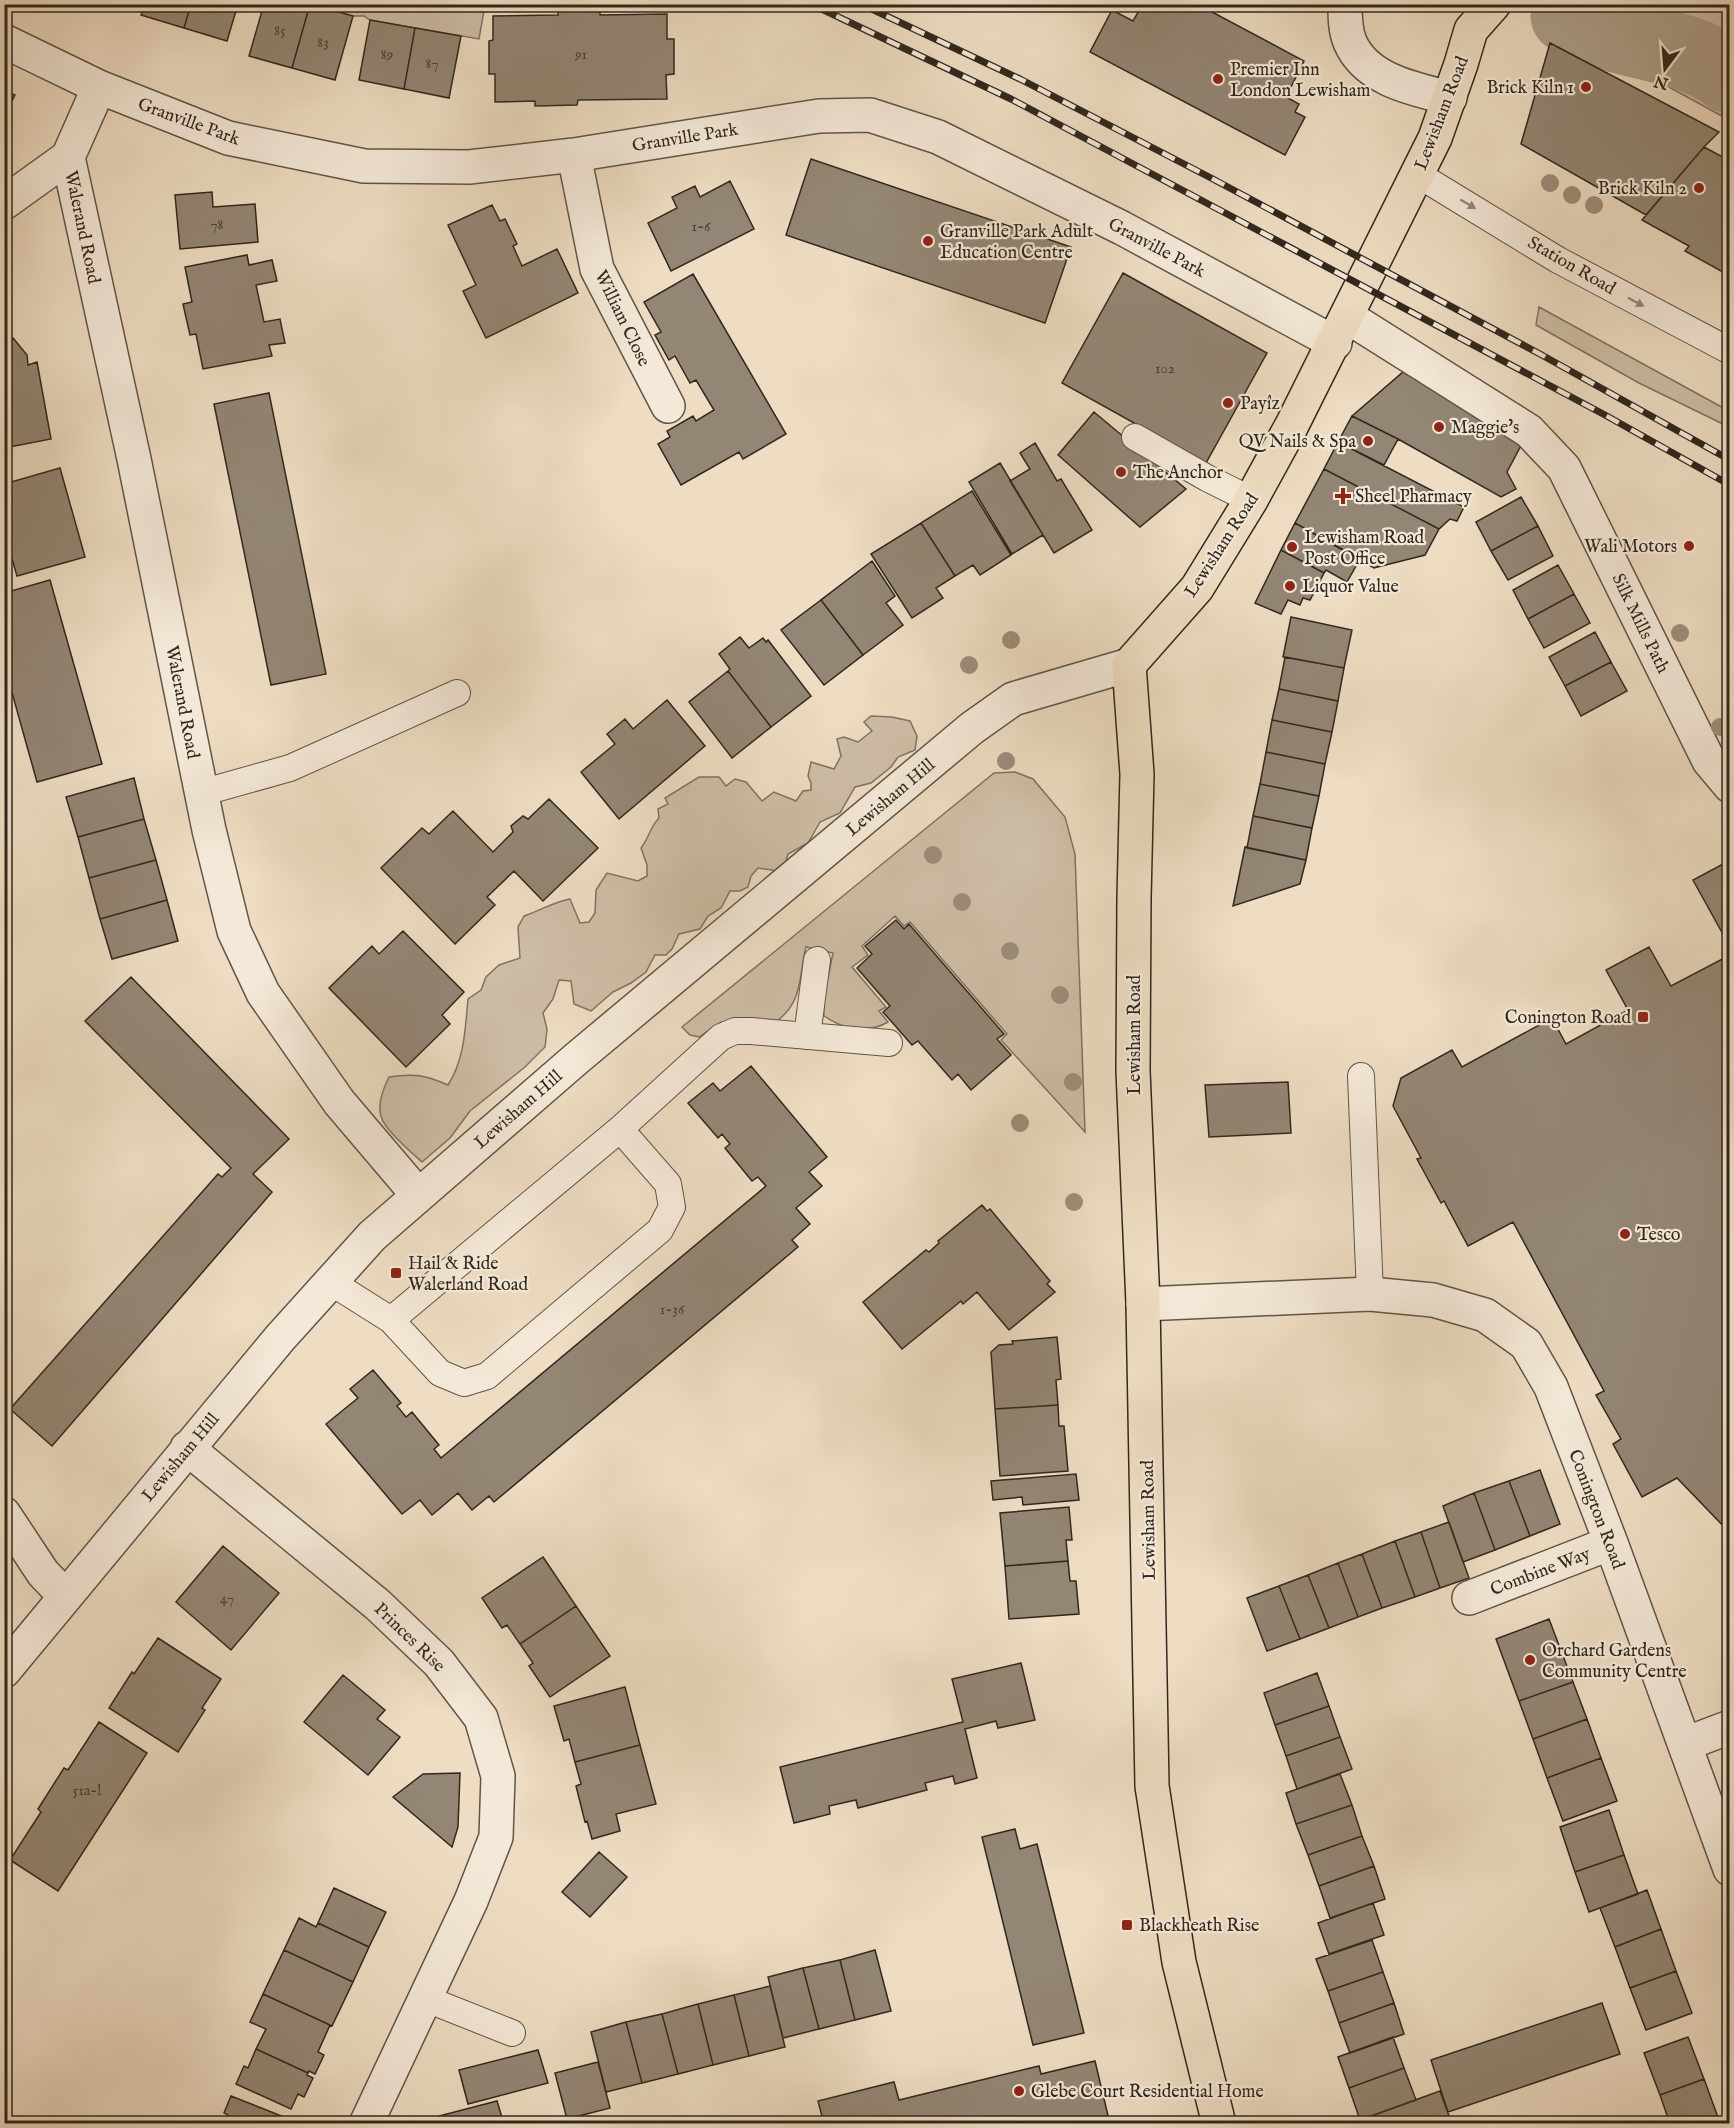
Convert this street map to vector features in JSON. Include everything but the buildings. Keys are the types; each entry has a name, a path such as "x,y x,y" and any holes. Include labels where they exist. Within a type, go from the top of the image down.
{"main road":[{"name":"Lewisham Road","path":"1219,2124 1179,1962 1152,1785 1143,1305 1133,1071 1137,774 1129,665 1197,588 1251,500 1341,330 1435,138 1450,98 1463,17 1494,4"}],"street":[{"path":"1345,4 1346,27 1350,43 1359,56 1377,72 1402,86 1450,98"},
{"name":"Granville Park","path":"4,41 99,87 228,138 364,166 469,167 574,155 807,117 870,115 938,137 1133,234 1341,330"},
{"path":"4,202 68,157 99,87"},
{"name":"William Close","path":"574,155 597,269 668,406"},
{"name":"Walerand Road","path":"68,157 134,459 201,793 234,931 262,993 339,1102 418,1195"},
{"name":"Silk Mills Path","path":"1341,330 1529,430 1564,468 1709,761 1730,786"},
{"name":"Lewisham Hill","path":"4,1671 187,1448 329,1281 372,1236 576,1059 972,728 1013,699 1129,665"},
{"name":"Conington Road","path":"1143,1305 1370,1294 1433,1300 1485,1315 1527,1344 1551,1387 1611,1543 1730,1869"},
{"name":"Princes Rise","path":"187,1448 378,1605 439,1663 481,1718 498,1776 496,1837 471,1900 366,2124"},
{"path":"4,1514 43,1573 65,1596"},
{"name":"Combine Way","path":"1469,1598 1611,1543"},
{"path":"1685,1744 1730,1727"}],"lane":[{"name":"Station Road","path":"1417,174 1558,260 1730,351"},
{"path":"1135,437 1251,500"},
{"path":"201,793 290,768 457,693"},
{"path":"807,1036 817,960"},
{"path":"391,1320 620,1129 721,1037 735,1031 890,1043"},
{"path":"1361,1076 1370,1294"},
{"path":"329,1281 391,1320 440,1373 464,1383 487,1376 660,1230 672,1207 668,1184 620,1129"},
{"path":"424,1998 512,2033"}],"shaded area":[{"path":"312,5 485,5 479,39 370,20 364,16 353,16"},
{"path":"1574,5 1729,5 1729,120 1561,28"},
{"path":"1539,307 1729,411 1729,427 1639,383 1536,325"},
{"path":"871,716 910,721 917,736 915,750 898,757 891,767 871,783 855,787 840,813 820,822 808,843 788,854 784,868 778,871 758,868 751,876 748,887 740,891 730,891 721,908 708,916 700,929 679,934 672,949 666,955 655,955 646,972 613,992 591,1011 574,1004 571,981 559,980 553,999 543,1013 547,1029 545,1047 525,1067 470,1111 450,1138 422,1162 389,1130 380,1114 380,1103 389,1077 420,1076 448,1085 461,1054 468,999 481,990 486,977 499,965 520,958 518,927 524,916 570,899 580,923 589,922 595,913 596,890 607,873 638,881 647,876 647,865 641,848 659,818 658,809 668,804 665,798 699,777 719,777 726,786 735,779 746,782 762,801 774,792 796,801 803,791 811,790 808,776 811,762 834,769 841,756 837,739 844,737 858,742 872,731 864,722"},
{"path":"1015,772 1033,779 1065,817 1075,854 1085,1132 1001,1040 1007,1034 910,922 904,926 895,916 862,946 868,955 852,967 886,1007 879,1011 888,1022 864,1029 847,1027 824,1016 823,1002 833,953 806,947 795,998 791,1007 775,1022 721,1022 699,1037 690,1035 682,1027 994,773"}],"waterway":[{"path":"1568,16 1616,35 1704,60 1730,76"}],"railway":[{"path":"811,4 1011,99 1605,415 1730,485"},
{"path":"861,4 1020,79 1211,178 1540,354 1730,460"}],"place":[{"name":"Premier Inn London Lewisham","path":"1218,79"},
{"name":"Brick Kiln 1","path":"1586,87"},
{"name":"Brick Kiln 2","path":"1699,188"},
{"name":"Granville Park Adult Education Centre","path":"928,241"},
{"name":"Payîz","path":"1228,403"},
{"name":"Maggie's","path":"1439,427"},
{"name":"QV Nails & Spa","path":"1368,441"},
{"name":"The Anchor","path":"1121,472"},
{"name":"Sheel Pharmacy","path":"1343,496"},
{"name":"Wali Motors","path":"1689,546"},
{"name":"Lewisham Road Post Office","path":"1292,547"},
{"name":"Liquor Value","path":"1290,586"},
{"name":"Conington Road","path":"1643,1017"},
{"name":"Tesco","path":"1625,1234"},
{"name":"Hail & Ride Walerland Road","path":"396,1273"},
{"name":"Orchard Gardens Community Centre","path":"1530,1660"},
{"name":"Blackheath Rise","path":"1127,1925"},
{"name":"Glebe Court Residential Home","path":"1019,2091"}]}
